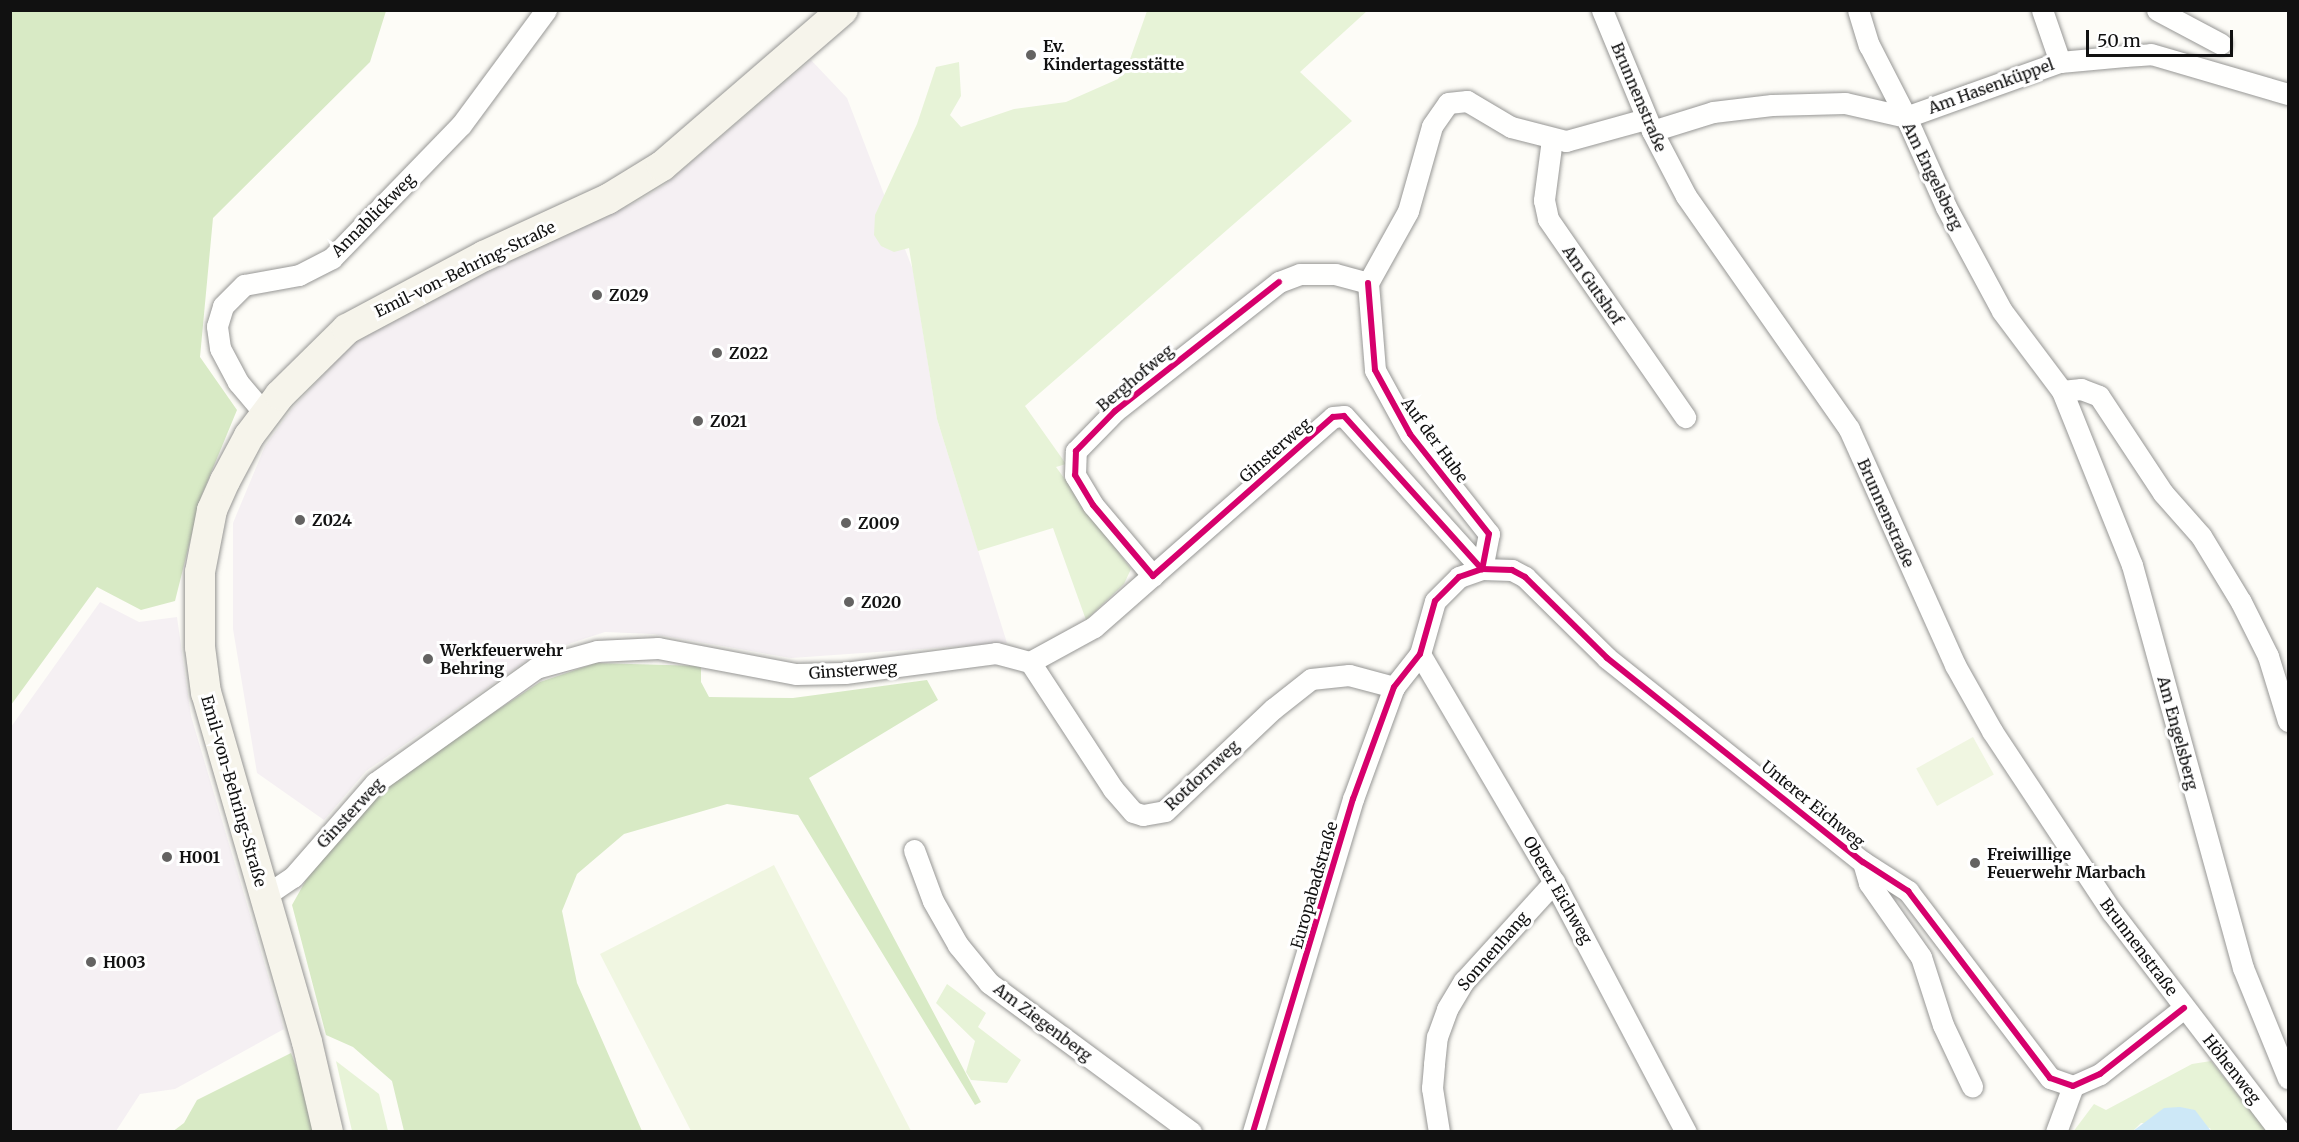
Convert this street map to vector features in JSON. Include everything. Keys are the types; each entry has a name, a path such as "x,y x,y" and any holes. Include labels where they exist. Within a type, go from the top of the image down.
{"main road":[{"name":"Emil-von-Behring-Straße","path":"328,1131 307,1042 263,897 206,693 200,572 212,510 236,458 265,414 316,357 347,330 484,256 608,199 662,166 843,10"}],"street":[{"name":"Brunnenstraße","path":"1602,10 1649,125 1686,195 1849,429 1955,665 1992,730 2112,912 2184,1008"},
{"path":"1858,10 1869,45 1906,117"},
{"name":"Am Hasenküppel","path":"1906,117 2060,62 2042,10"},
{"path":"2157,10 2221,44"},
{"name":"Annablickweg","path":"265,414 238,382 220,348 217,326 223,306 244,285 299,275 332,258 461,125 550,12"},
{"path":"2060,62 2151,54 2289,94"},
{"path":"1368,283 1408,211 1432,126 1448,103 1467,101 1511,127 1552,140 1594,136 1649,125"},
{"name":"Am Engelsberg","path":"1649,125 1713,112 1772,105 1845,103 1906,117 1946,207 2002,312 2062,391 2132,565 2243,968 2289,1078"},
{"name":"Am Gutshof","path":"1552,140 1544,200 1548,219 1685,417"},
{"name":"Berghofweg","path":"1153,576 1093,505 1075,475 1076,451 1115,411 1279,282 1300,274 1335,274 1368,283"},
{"name":"Auf der Hube","path":"1368,283 1375,370 1410,434 1489,534 1482,569"},
{"path":"2062,391 2081,389 2098,396 2163,493 2201,536 2241,602 2268,656 2289,721"},
{"name":"Ginsterweg","path":"263,897 292,877 375,783 536,668 597,651 658,648 796,674 845,673 996,653 1030,662 1094,627 1333,417 1344,416 1482,569"},
{"name":"Unterer Eichweg","path":"1420,654 1436,601 1459,577 1482,569 1512,570 1525,577 1607,658 1863,862 1908,891 2050,1078 2073,1086"},
{"name":"Europabadstraße","path":"1253,1131 1353,799 1394,687 1420,654"},
{"name":"Oberer Eichweg","path":"1420,654 1554,882 1686,1131"},
{"name":"Rotdornweg","path":"1030,662 1113,789 1133,812 1143,815 1165,811 1273,709 1311,680 1349,675 1394,687"},
{"name":"Am Ziegenberg","path":"914,850 933,901 958,945 989,983 1191,1131"},
{"name":"Unterer Eichweg","path":"1863,862 1869,883 1921,957 1943,1025 1972,1086"},
{"name":"Sonnenhang","path":"1439,1131 1432,1088 1434,1064 1447,1009 1464,981 1554,882"},
{"path":"2056,1131 2073,1086 2100,1074 2184,1008"},
{"name":"Höhenweg","path":"2184,1008 2280,1131"}],"shaded area":[{"path":"811,60 847,98 913,270 937,419 1007,643 791,658 653,634 605,632 535,655 366,771 324,820 257,773 233,629 233,523 265,446 291,410 354,341 449,289 640,200 664,185"},
{"path":"100,602 139,622 177,617 191,716 284,1029 175,1089 140,1094 116,1131 11,1131 11,727"}],"green space":[{"path":"11,11 386,11 370,62 213,218 200,357 237,410 201,497 175,601 141,610 97,587 11,705"},
{"path":"1147,11 1367,11 1300,72 1352,121 1025,406 1066,464 1056,467 1131,569 1124,584 1086,620 1053,528 978,551 937,419 909,248 894,252 881,246 874,235 875,215 917,124 936,67 959,62 961,96 950,115 961,127 1014,109 1066,102 1118,79 1129,62"},
{"path":"596,663 701,666 701,682 709,697 793,698 927,680 938,700 809,778 981,1102 975,1105 798,815 727,804 624,834 577,874 562,911 577,983 642,1131 404,1131 392,1081 353,1047 326,1035 292,905 306,880 378,789 540,682"},
{"path":"1973,737 1994,775 1937,806 1916,769"},
{"path":"774,865 911,1131 691,1131 600,954"},
{"path":"947,984 986,1013 978,1027 1021,1060 1007,1083 971,1080 966,1072 975,1041 936,1003"},
{"path":"291,1053 309,1099 316,1132 172,1132 184,1123 197,1100"},
{"path":"336,1061 379,1094 388,1131 352,1131"},
{"path":"2211,1061 2267,1131 2211,1131 2210,1128 2141,1123 2133,1131 2073,1132 2094,1104 2106,1110 2192,1064"}],"water":[{"path":"2180,1107 2195,1110 2211,1131 2133,1131 2164,1108"}],"cycle path":[{"path":"1279,282 1115,411 1076,451 1075,475 1093,505 1153,576 1333,417 1344,416 1482,569"},
{"path":"1368,283 1375,370 1410,434 1489,534 1482,569"},
{"path":"1253,1132 1353,799 1394,687 1420,654 1435,601 1459,577 1482,569 1512,570 1525,577 1607,658 1863,862 1908,891 2050,1078 2073,1086 2100,1074 2184,1008"}],"place":[{"name":"Ev. Kindertagesstätte","path":"1031,55"},
{"name":"Z029","path":"597,295"},
{"name":"Z022","path":"717,353"},
{"name":"Z021","path":"698,421"},
{"name":"Z024","path":"300,520"},
{"name":"Z009","path":"846,523"},
{"name":"Z020","path":"849,602"},
{"name":"Werkfeuerwehr Behring","path":"428,659"},
{"name":"H001","path":"167,857"},
{"name":"Freiwillige Feuerwehr Marbach","path":"1975,863"},
{"name":"H003","path":"91,962"}]}
